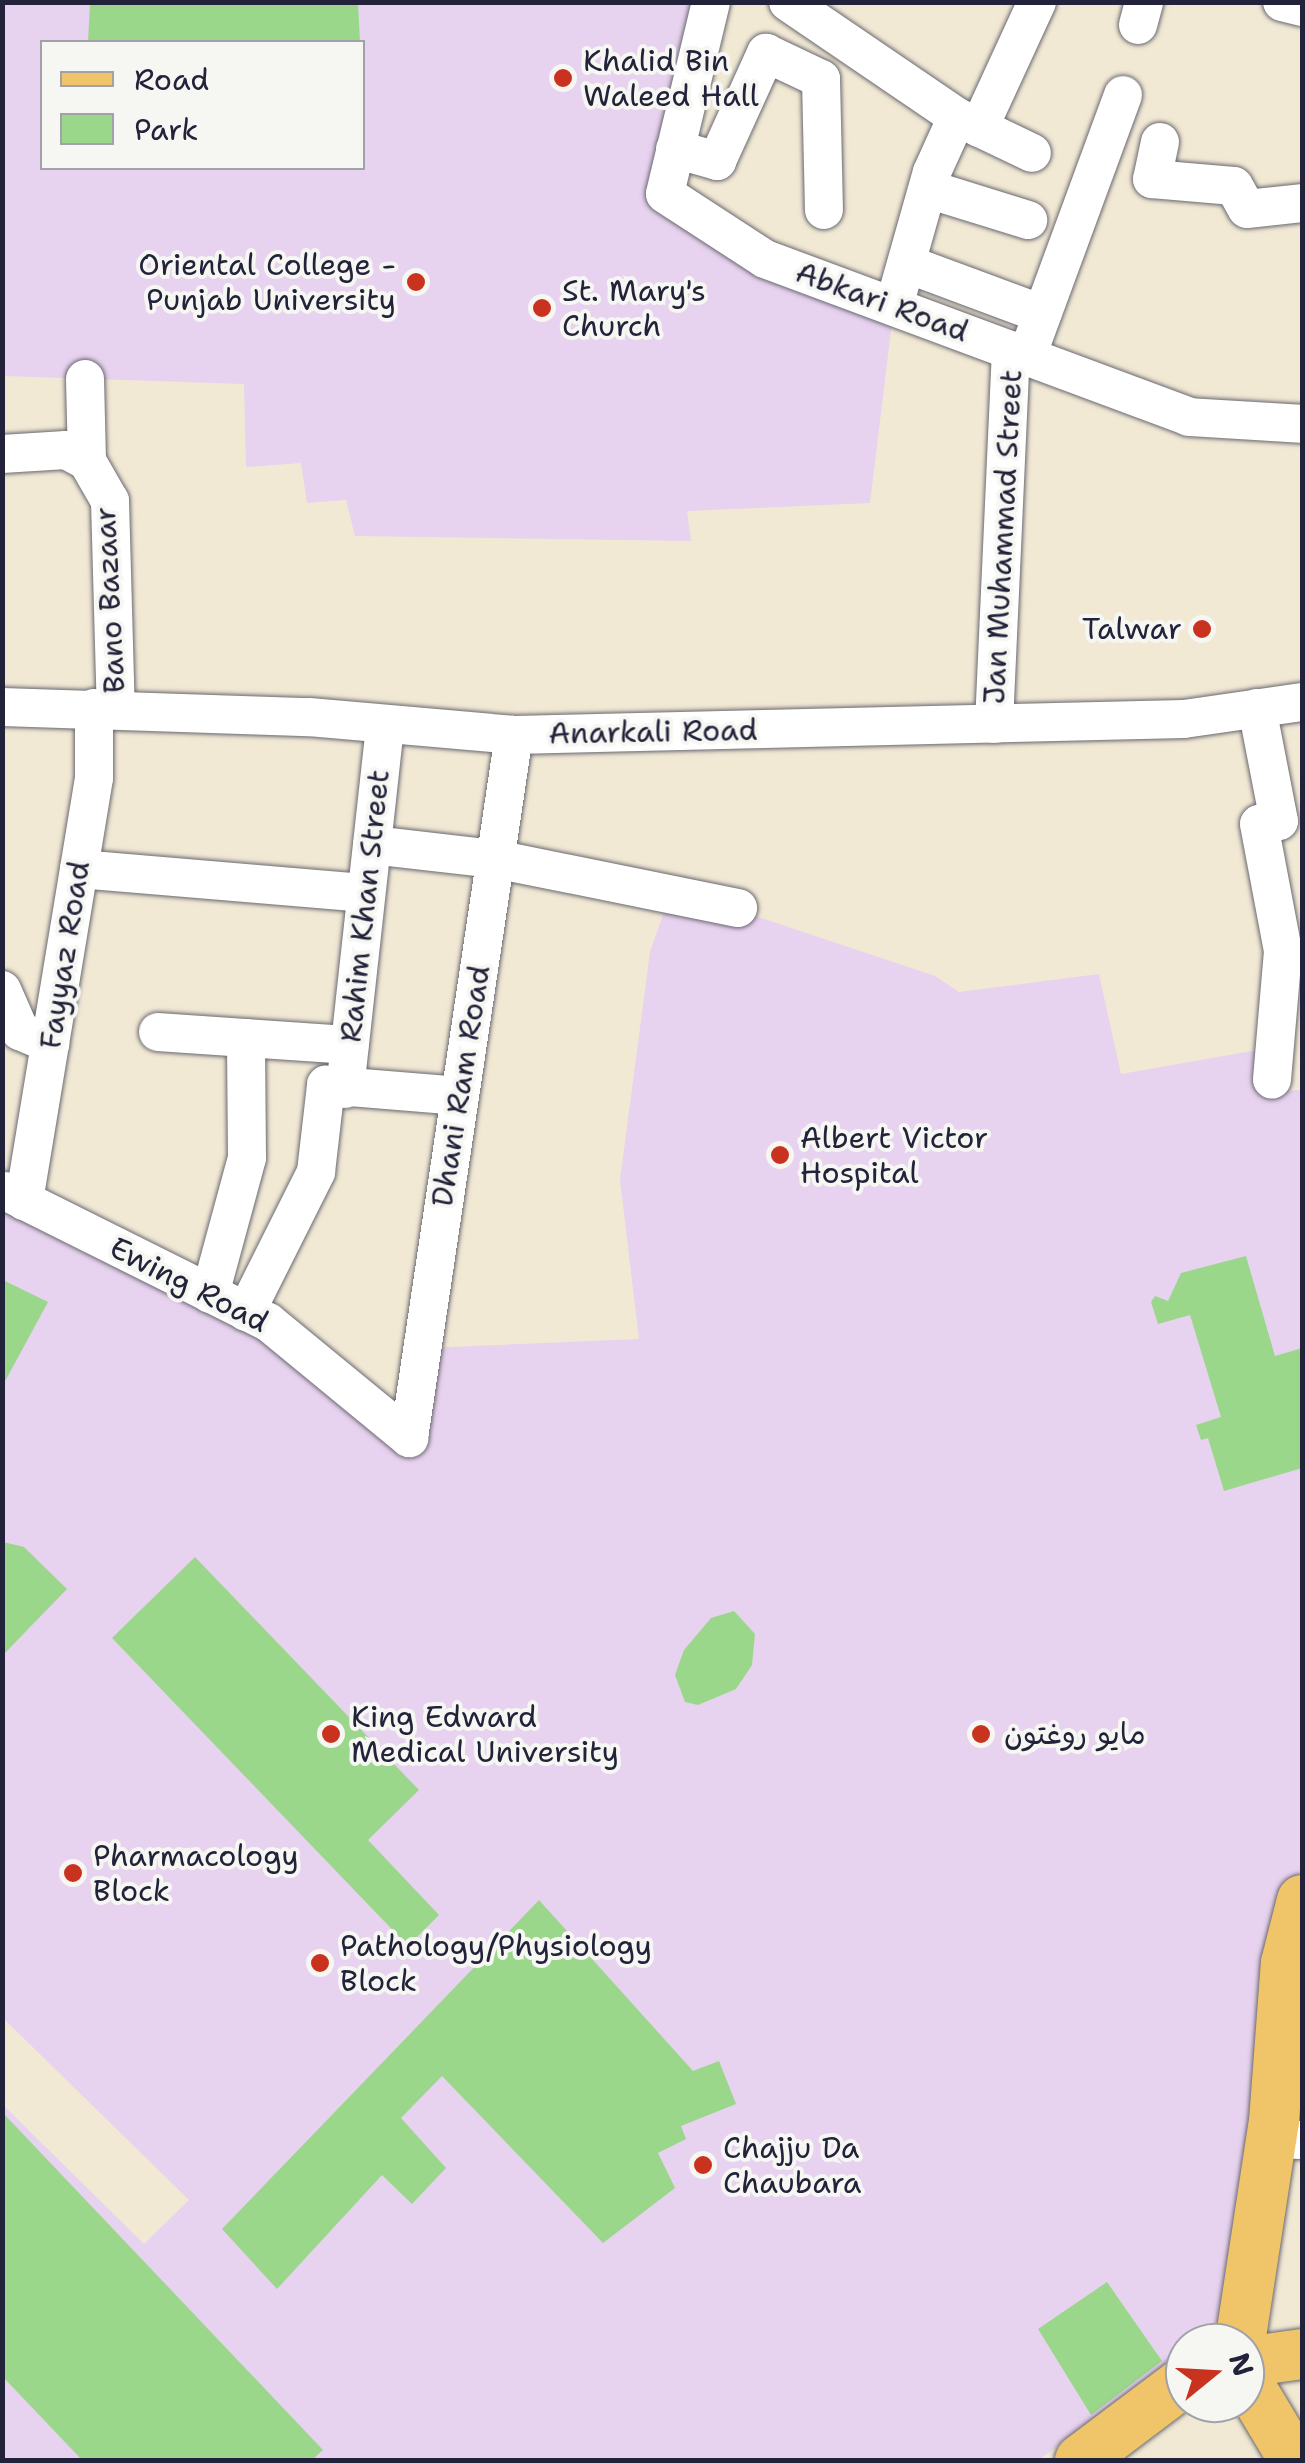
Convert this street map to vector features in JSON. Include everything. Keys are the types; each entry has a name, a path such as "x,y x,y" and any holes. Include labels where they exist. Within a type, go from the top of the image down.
{"main road":[{"path":"1245,2323 1287,2139 1300,1908"},
{"path":"1265,2359 1302,2354"},
{"path":"1080,2460 1165,2396"},
{"path":"1265,2407 1294,2448"},
{"path":"1134,2460 1178,2423"}],"street":[{"name":"Abkari Road","path":"711,2 665,194 765,258 1189,417 1302,424"},
{"path":"788,2 968,122 1032,154"},
{"path":"894,306 910,265 928,188 1036,2"},
{"path":"1282,2 1302,7"},
{"path":"676,149 717,161 766,53 821,79 824,210"},
{"name":"Jan Muhammad Street","path":"994,724 1019,353 1042,314 1123,95"},
{"path":"1160,142 1152,179 1234,186 1247,209 1302,203"},
{"path":"928,188 1028,220"},
{"path":"910,265 1042,314"},
{"path":"2,454 66,450 87,461 85,378"},
{"name":"Bano Bazaar","path":"87,461 110,501 105,709"},
{"name":"Anarkali Road","path":"2,707 385,724 514,735 1184,720 1302,702"},
{"path":"1256,708 1280,821 1260,824 1283,951 1272,1080"},
{"name":"Fayyaz Road","path":"13,1196 50,1044 105,709"},
{"name":"Rahim Khan Street","path":"246,1312 316,1172 326,1084 345,1089 385,724"},
{"name":"Dhani Ram Road","path":"409,1438 514,735"},
{"path":"372,845 495,860 738,908"},
{"path":"79,869 366,893"},
{"path":"2,990 20,1031 50,1044"},
{"path":"158,1032 350,1045"},
{"path":"210,1294 248,1158 246,1038"},
{"path":"345,1089 460,1096"},
{"name":"Ewing Road","path":"13,1196 246,1312 409,1438"}],"shaded area":[{"name":"Oriental College - Punjab University","path":"3,3 714,3 665,194 894,306 870,503 687,511 691,541 355,536 346,500 307,503 301,463 246,467 244,384 3,376"},
{"name":"مایو روغتون","path":"668,900 755,916 935,976 959,992 1099,974 1121,1074 1269,1048 1272,1091 1302,1090 1302,1867 1282,1907 1231,2317 1223,2323 1165,2323 1165,2367 1039,2460 3,2460 2,2104 144,2244 189,2200 3,2018 3,1201 267,1333 413,1448 427,1348 639,1339 620,1180 650,952"}],"green space":[{"path":"90,3 358,3 360,40 88,40"},
{"path":"1246,1256 1275,1356 1302,1348 1302,1468 1224,1491 1208,1438 1201,1440 1196,1425 1221,1417 1190,1315 1158,1324 1151,1302 1155,1296 1168,1301 1181,1273"},
{"path":"3,1280 48,1302 3,1385"},
{"path":"3,1542 24,1547 67,1589 3,1655"},
{"path":"195,1557 419,1790 368,1840 439,1915 408,1946 112,1638"},
{"path":"734,1611 755,1634 752,1665 736,1689 698,1705 685,1702 675,1675 684,1650 711,1618"},
{"path":"539,1900 693,2071 719,2061 736,2104 681,2126 686,2139 658,2153 675,2188 603,2243 442,2076 401,2118 446,2168 412,2204 382,2175 277,2289 222,2229"},
{"path":"3,2113 323,2450 312,2460 82,2460 3,2377"},
{"path":"1107,2282 1162,2361 1091,2415 1038,2329"}],"place":[{"name":"Khalid Bin Waleed Hall","path":"563,78"},
{"name":"Oriental College - Punjab University","path":"416,282"},
{"name":"St. Mary's Church","path":"542,308"},
{"name":"Talwar","path":"1202,629"},
{"name":"Albert Victor Hospital","path":"780,1155"},
{"name":"King Edward Medical University","path":"331,1734"},
{"name":"مایو روغتون","path":"981,1734"},
{"name":"Pharmacology Block","path":"73,1873"},
{"name":"Pathology/Physiology Block","path":"320,1963"},
{"name":"Chajju Da Chaubara","path":"703,2165"}]}
